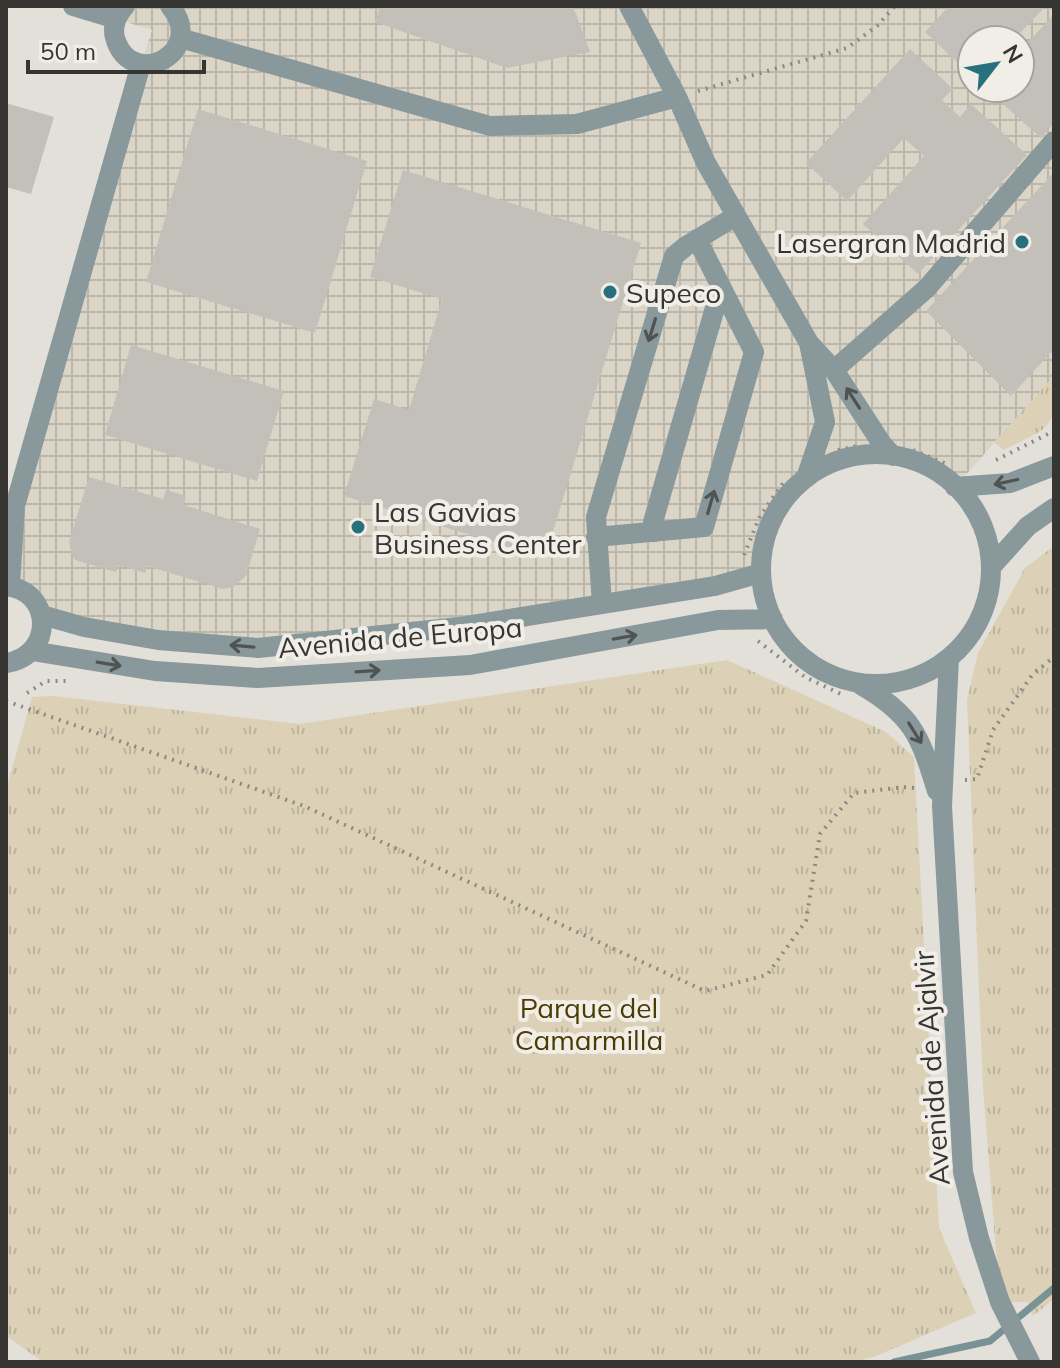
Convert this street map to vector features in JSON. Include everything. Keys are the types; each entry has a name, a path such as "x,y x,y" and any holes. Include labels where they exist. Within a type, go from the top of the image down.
{"street":[{"path":"73,6 121,12 114,36 117,46 124,55 141,64 154,64 173,53 180,38 180,23 170,6"},
{"path":"629,6 677,97 706,163 809,343 834,370 893,456"},
{"path":"180,38 490,126 577,124 677,97"},
{"path":"6,663 23,658 32,651 43,628 42,615 31,596 8,586 14,482 141,64"},
{"path":"834,370 927,288 1054,141"},
{"path":"602,604 596,517 674,256 736,216"},
{"path":"596,537 704,527 754,352 697,239"},
{"path":"655,532 653,522 721,287"},
{"path":"806,478 825,422 809,343"},
{"path":"878,454 893,456 928,467 955,487 974,510 986,537 991,567 986,601 972,632 936,668 906,681 852,689 798,654 773,619 764,596 761,573 766,537 778,509 806,478 847,458 878,454"},
{"path":"955,487 1010,483 1054,466"},
{"path":"991,567 1028,526 1054,508"},
{"name":"Avenida de Europa","path":"42,615 84,627 158,640 258,648 459,627 715,586 761,573"},
{"name":"Avenida de Europa","path":"32,651 155,671 258,678 470,665 718,620 773,619"},
{"name":"Avenida de Ajalvir","path":"949,658 942,806 963,1172 979,1238 1000,1302 1026,1354"},
{"name":"Avenida de Ajalvir","path":"852,689 887,700 904,715 922,742 942,806"}],"path":[{"path":"677,97 847,48 877,26 895,6"},
{"path":"750,638 766,645 805,677 835,693 852,689"},
{"path":"942,781 977,779 993,730 1033,674 1054,657"},
{"path":"27,693 46,681 77,681"},
{"path":"6,701 304,806 705,991 767,975 806,921 820,834 854,793 904,787 920,789 942,806"}],"shaded area":[{"path":"73,6 1054,6 1054,376 955,487 928,467 911,460 878,454 833,463 806,478 778,509 766,537 761,573 258,648 42,615 21,589 12,549 130,97 152,30"}],"green space":[{"path":"1054,376 1053,408 1048,425 1004,450 994,442"},
{"path":"1054,546 1054,1299 1033,1316 1027,1302 1000,1302 983,1087 967,700 978,653 1025,568"},
{"name":"Parque del Camarmilla","path":"727,660 886,732 914,757 939,1228 976,1313 874,1357 852,1362 43,1362 6,1336 6,790 32,697 53,696 300,724"}],"building":[{"path":"380,6 573,6 590,52 507,68 375,22"},
{"path":"949,6 1046,6 1029,24 956,24 956,61 925,32"},
{"path":"1054,14 1054,123 1041,138 1003,104 1036,104 1036,34"},
{"path":"910,49 953,89 942,100 960,117 971,104 1027,155 918,274 863,224 924,156 904,138 847,201 806,163"},
{"path":"6,103 54,117 31,194 6,187"},
{"path":"198,109 367,161 315,333 146,282"},
{"path":"403,170 641,243 545,558 344,496 374,399 409,410 442,299 370,277"},
{"name":"Lasergran Madrid","path":"1054,172 1054,349 1011,396 926,311"},
{"path":"131,345 284,391 257,481 105,435"},
{"path":"89,477 163,499 166,490 186,496 184,505 260,529 246,576 233,587 223,589 147,566 145,573 118,565 116,572 75,560 69,542"}],"waterway":[{"path":"894,1362 990,1341 1054,1288"}],"place":[{"name":"Lasergran Madrid","path":"1022,242"},
{"name":"Supeco","path":"610,292"},
{"name":"Las Gavias Business Center","path":"358,527"}]}
